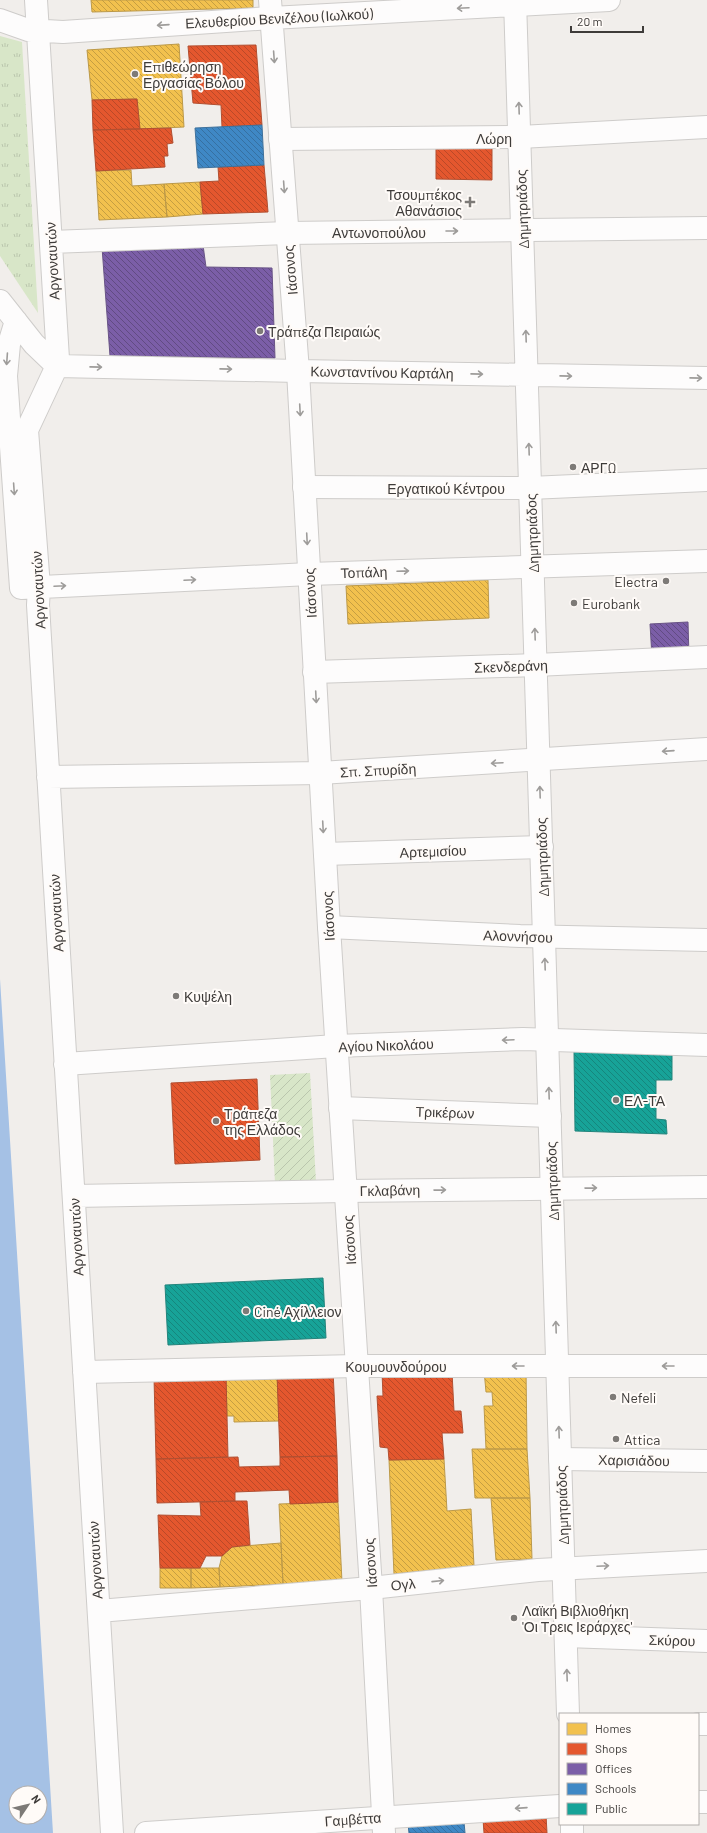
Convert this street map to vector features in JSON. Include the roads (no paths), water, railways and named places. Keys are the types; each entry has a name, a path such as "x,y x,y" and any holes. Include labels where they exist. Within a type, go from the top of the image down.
{"street":[{"name":"Αργοναυτών","path":"30,588 28,430 57,366 36,0"},
{"name":"Ελευθερίου Βενιζέλου (Ιωλκού)","path":"0,20 20,28 38,31 64,32 271,9 609,0"},
{"name":"Δημητριάδος","path":"515,2 568,1713"},
{"name":"Ιάσονος","path":"271,9 298,371 336,1046 371,1588 384,1825"},
{"name":"Λώρη","path":"280,139 520,138 707,127"},
{"name":"Αντωνοπούλου","path":"51,242 287,233 707,228"},
{"path":"0,300 34,344 57,366"},
{"name":"Αργοναυτών","path":"16,321 8,344 6,376 30,588 38,605 112,1833"},
{"name":"Κωνσταντίνου Καρτάλη","path":"57,366 707,378"},
{"name":"Εργατικού Κέντρου","path":"304,487 530,488 707,480"},
{"name":"Τοπάλη","path":"30,588 309,574 707,561"},
{"name":"Σκενδεράνη","path":"314,672 536,665 707,657"},
{"name":"Σπ. Σπυρίδη","path":"48,777 320,773 539,761 707,748"},
{"name":"Αρτεμισίου","path":"325,854 542,847"},
{"name":"Αλοννήσου","path":"329,927 544,937 707,940"},
{"name":"Αγίου Νικολάου","path":"65,1064 336,1046 547,1039 707,1045"},
{"name":"Τρικέρων","path":"340,1108 550,1116"},
{"name":"Γκλαβάνη","path":"74,1196 552,1188 707,1187"},
{"name":"Κουμουνδούρου","path":"84,1372 357,1366 707,1366"},
{"name":"Χαρισιάδου","path":"560,1459 707,1460"},
{"name":"Ογλ","path":"98,1611 371,1588 564,1569 707,1561"},
{"name":"Σκύρου","path":"566,1636 707,1641"},
{"name":"Γαμβέττα","path":"146,1833 384,1825 559,1806"}],"water":[{"path":"0,979 53,1833 0,1833"}],"place":[{"name":"Επιθεώρηση Εργασίας Βόλου","path":"135,74"},
{"name":"Τσουμπέκος Αθανάσιος","path":"470,202"},
{"name":"Τράπεζα Πειραιώς","path":"260,331"},
{"name":"ΑΡΓΩ","path":"573,467"},
{"name":"Electra","path":"666,581"},
{"name":"Eurobank","path":"574,603"},
{"name":"Κυψέλη","path":"176,996"},
{"name":"ΕΛ-ΤΑ","path":"616,1100"},
{"name":"Τράπεζα της Ελλάδος","path":"216,1121"},
{"name":"Ciné Αχίλλειον","path":"246,1311"},
{"name":"Nefeli","path":"613,1397"},
{"name":"Attica","path":"616,1439"},
{"name":"Λαϊκή Βιβλιοθήκη 'Οι Τρεις Ιεράρχες'","path":"514,1618"}]}
